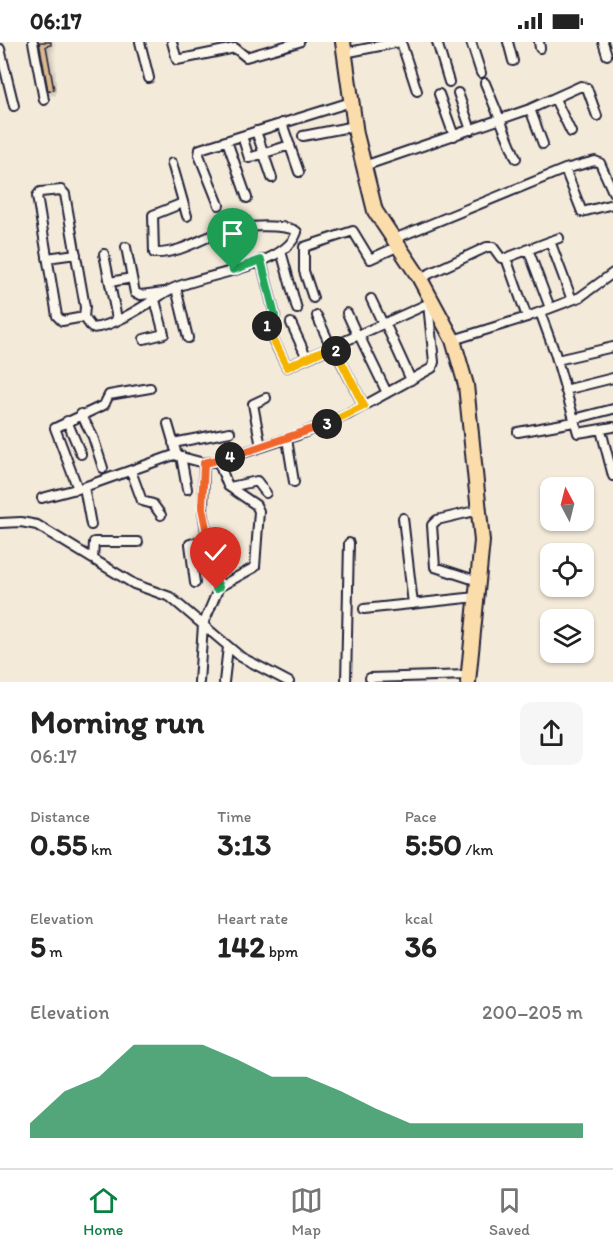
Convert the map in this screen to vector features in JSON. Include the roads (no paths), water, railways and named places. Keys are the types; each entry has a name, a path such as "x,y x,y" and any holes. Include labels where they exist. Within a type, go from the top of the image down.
{"highway":[{"path":"344,48 355,126 375,211 420,279 430,303 453,340 466,385 482,542 469,679"}],"street":[{"path":"33,42 44,99"},
{"path":"140,42 149,78"},
{"path":"172,42 177,60 237,45 246,57 298,42"},
{"path":"344,48 401,42 417,91"},
{"path":"437,42 449,82"},
{"path":"471,42 481,73"},
{"path":"508,42 513,61"},
{"path":"603,42 607,55"},
{"path":"0,49 14,106"},
{"path":"485,83 516,158"},
{"path":"364,166 530,109 584,86 597,117"},
{"path":"458,93 471,130"},
{"path":"439,94 454,136"},
{"path":"555,99 571,132"},
{"path":"219,206 199,152 256,131 351,102"},
{"path":"530,109 543,144"},
{"path":"282,123 299,172"},
{"path":"303,136 355,126"},
{"path":"256,131 272,178"},
{"path":"242,136 249,158 290,145"},
{"path":"227,141 247,198"},
{"path":"313,298 304,271 304,247 353,231 370,259 396,242 565,169 598,160 613,192"},
{"path":"172,163 187,216"},
{"path":"565,169 582,212 613,204"},
{"path":"84,317 58,320 36,196 40,192 64,190 85,307 84,317 92,328 117,319 167,291"},
{"path":"126,247 138,295 167,291 261,260 281,251 297,232 289,227 224,230 196,244 154,253 153,215 183,203"},
{"path":"420,279 487,247 493,247 501,258 506,258 559,238"},
{"path":"550,241 572,300"},
{"path":"528,249 550,308"},
{"path":"281,251 297,309"},
{"path":"47,258 76,254"},
{"path":"104,254 117,319"},
{"path":"506,258 527,317"},
{"path":"42,498 81,488 179,455 204,463 218,461 286,439 364,406 434,365 430,303 287,367 266,325 275,316 261,260"},
{"path":"453,340 572,300 613,273"},
{"path":"110,282 132,278"},
{"path":"176,288 188,338"},
{"path":"371,299 411,380"},
{"path":"144,339 164,334 154,300"},
{"path":"540,312 557,360 574,420 581,434 613,427"},
{"path":"347,314 387,393"},
{"path":"317,316 364,406"},
{"path":"291,323 307,358"},
{"path":"557,360 613,347"},
{"path":"565,390 613,378"},
{"path":"91,525 81,488 55,430 81,414 104,405 109,395 150,388"},
{"path":"261,447 253,404 266,398"},
{"path":"518,432 613,409"},
{"path":"81,414 93,437 103,468"},
{"path":"68,421 81,454"},
{"path":"168,424 179,455 187,489"},
{"path":"601,430 613,476"},
{"path":"173,443 230,432"},
{"path":"286,439 294,482"},
{"path":"199,682 203,625 219,587 252,570 255,564 258,508 230,487 218,461"},
{"path":"204,463 202,508 212,571 219,587"},
{"path":"131,471 142,501 153,504 161,515"},
{"path":"230,487 257,482 266,493"},
{"path":"478,581 435,567 432,525 437,520 479,510"},
{"path":"403,518 413,604"},
{"path":"0,523 21,522 37,525 134,584 170,597 241,657 290,682"},
{"path":"195,583 190,544 208,539"},
{"path":"93,559 94,542 138,542"},
{"path":"346,682 349,543"},
{"path":"364,609 476,597"},
{"path":"224,682 228,646"},
{"path":"370,678 469,679"}]}
